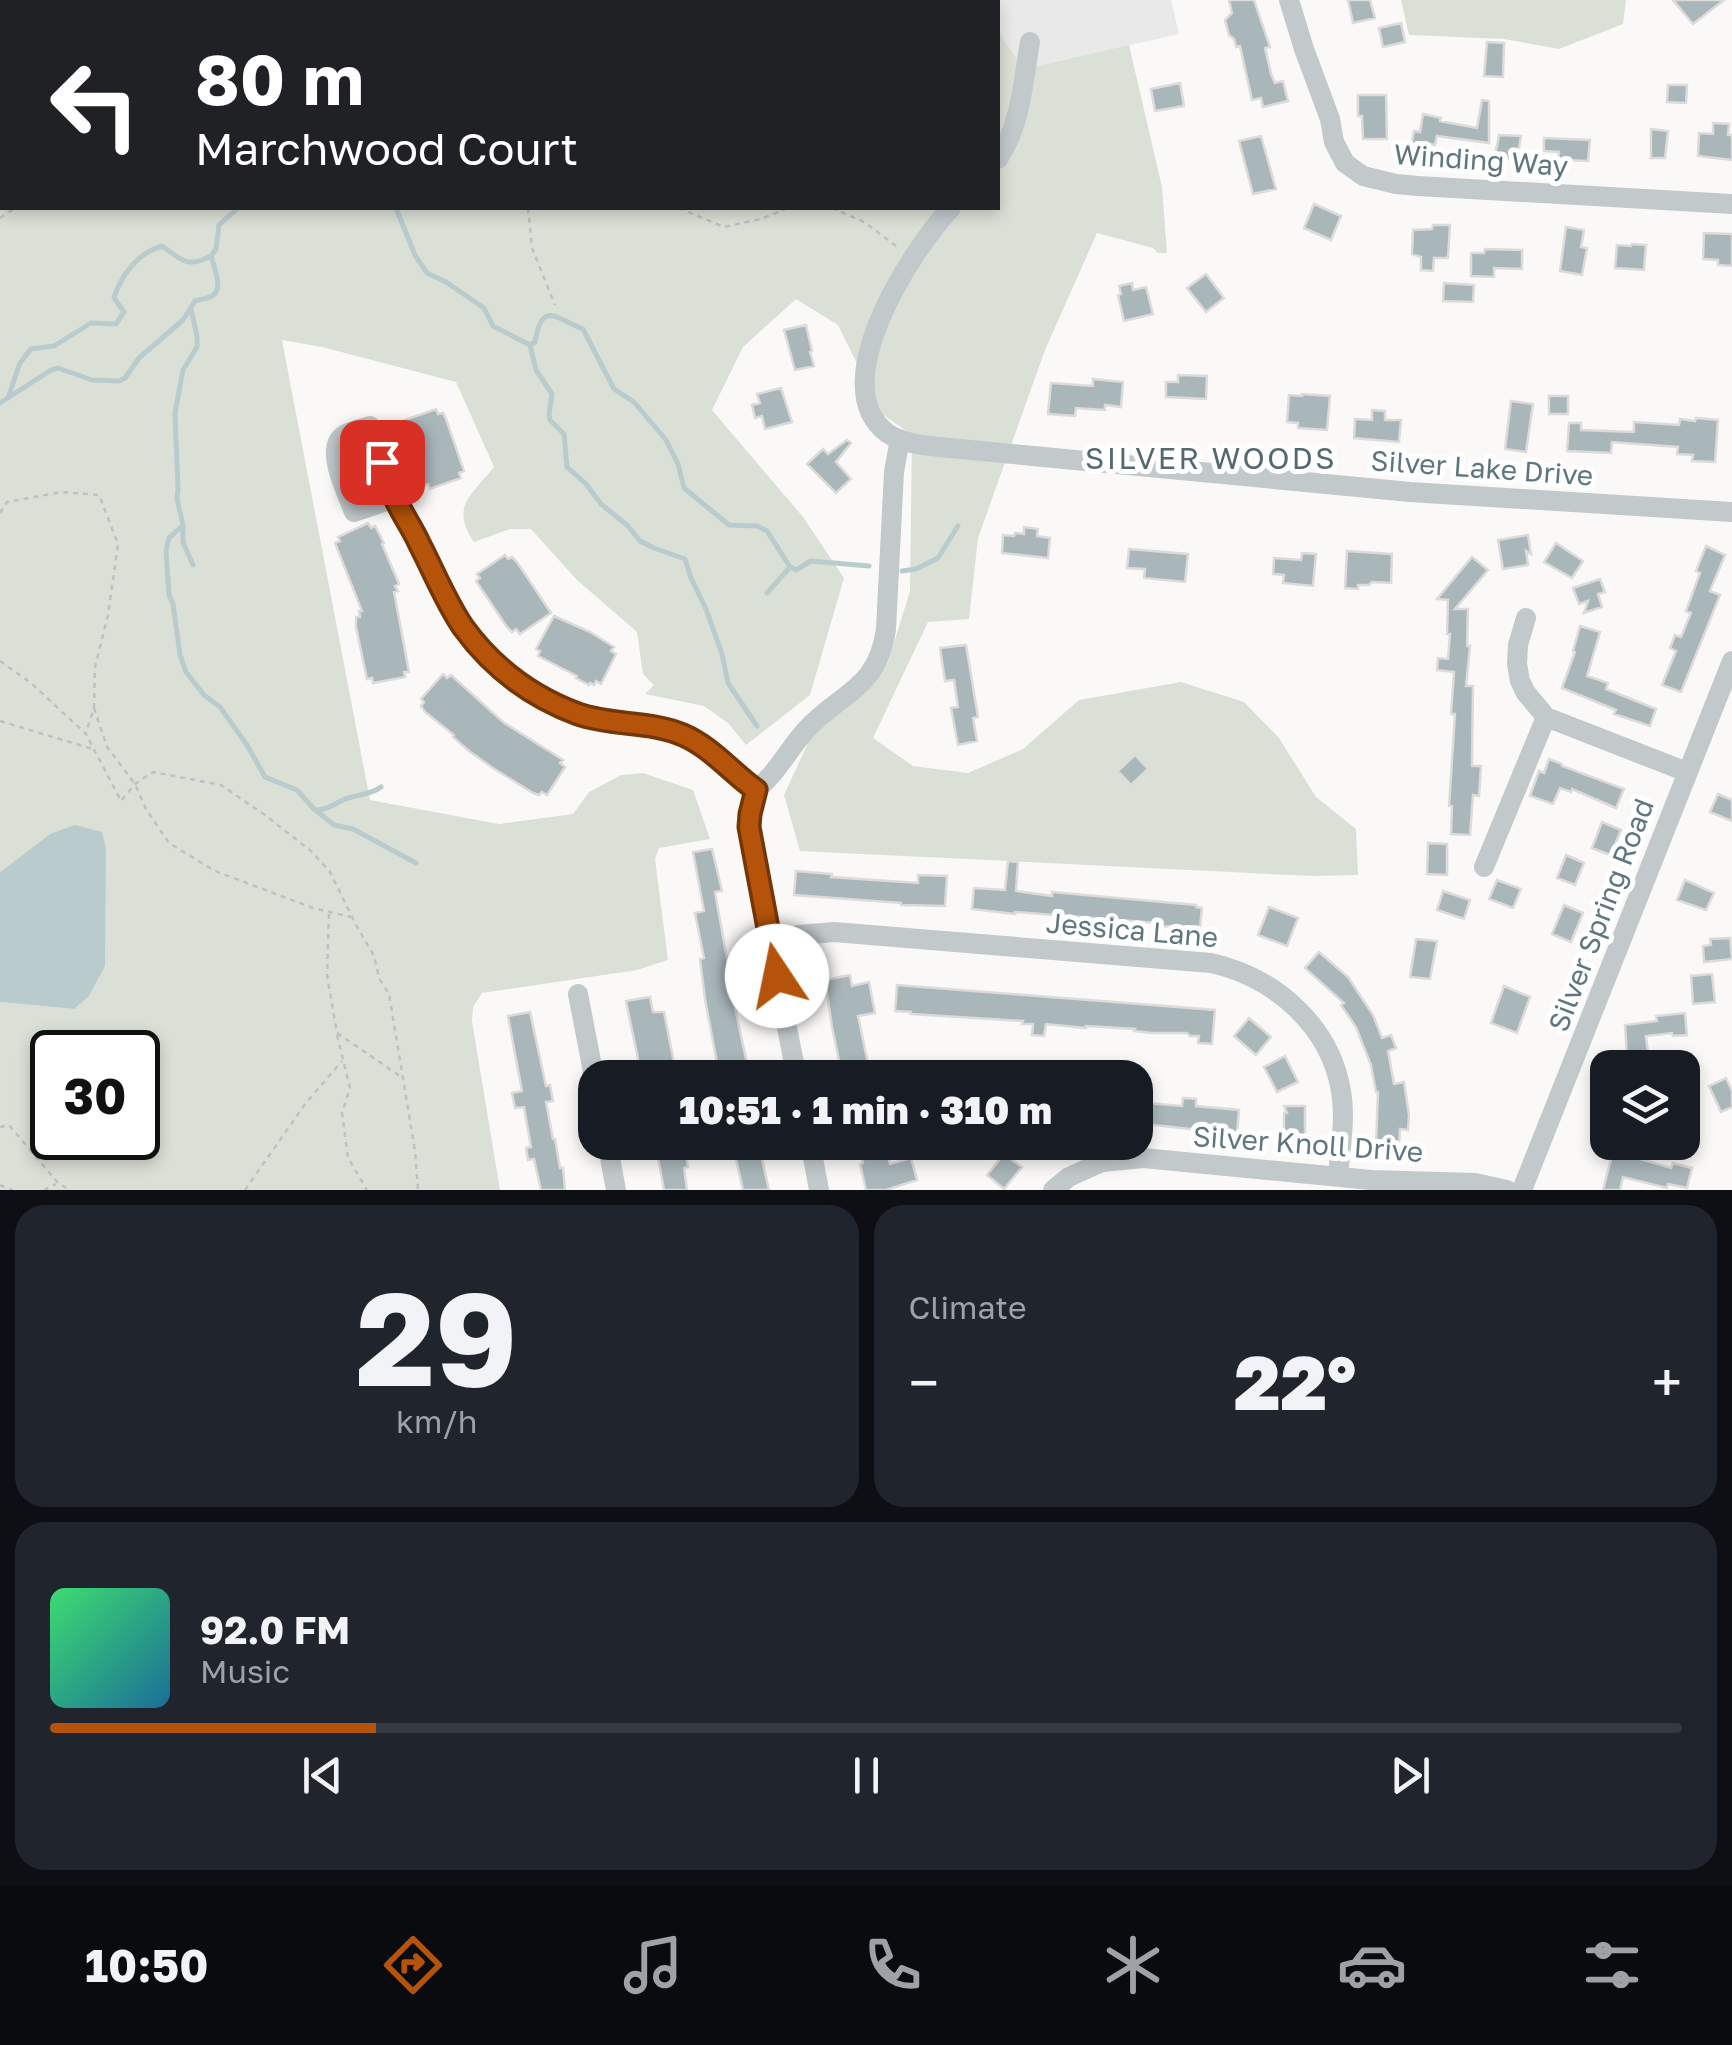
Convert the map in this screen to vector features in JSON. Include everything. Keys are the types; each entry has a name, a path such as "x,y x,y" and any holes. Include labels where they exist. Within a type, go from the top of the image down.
{"street":[{"name":"Winding Way","path":"1289,0 1338,154 1363,176 1418,186 1732,204"},
{"path":"1000,156 1016,121 1030,42"},
{"path":"794,1060 749,827 750,814 756,790 773,776 814,721 864,680 884,649 894,472 900,440 880,427 870,411 867,370 883,309 912,257 949,210"},
{"name":"Silver Lake Drive","path":"900,440 938,447 1410,492 1732,512"},
{"path":"395,498 462,626 511,678 578,714 682,734 711,751 756,790"},
{"path":"1526,618 1518,645 1520,681 1546,717 1687,772"},
{"name":"Silver Spring Road","path":"1522,1190 1732,661"},
{"path":"1484,867 1546,717"},
{"name":"Jessica Lane","path":"771,942 834,932 1211,962 1234,968 1290,1000 1326,1047 1341,1090 1338,1176"},
{"path":"578,994 591,1060"},
{"name":"Silver Knoll Drive","path":"1052,1190 1102,1162 1143,1158 1338,1176 1475,1183 1507,1190"},
{"path":"610,1160 616,1190"},
{"path":"813,1160 819,1190"}],"path":[{"path":"528,210 532,248 555,305"},
{"path":"684,210 724,227 761,220 784,210"},
{"path":"837,210 864,222 912,257"},
{"path":"0,513 7,502 62,492 99,495 118,544 108,615 95,667 94,708 86,734"},
{"path":"0,661 32,682 86,734 122,801 135,784 153,772 221,785 311,851 330,872 390,994 416,1151 418,1190"},
{"path":"94,708 107,747 135,784 169,843 215,872 352,918"},
{"path":"0,721 94,750"},
{"path":"330,912 327,975 350,1088 342,1112 348,1158 367,1190"},
{"path":"337,1033 402,1078"},
{"path":"245,1190 305,1104 343,1060"},
{"path":"0,1127 9,1125 58,1183 70,1190"},
{"path":"44,1190 58,1183"},
{"path":"0,1185 13,1190"}],"shaded area":[{"path":"1000,0 1171,0 1179,34 1024,69 1000,34"},
{"path":"1401,0 1626,0 1623,24 1559,49 1504,39 1409,35"},
{"path":"1000,34 1024,69 1129,45 1162,187 1167,253 1097,233 1045,350 978,538 969,619 928,622 873,738 913,766 968,773 1023,749 1079,700 1181,682 1244,702 1279,738 1316,797 1356,829 1358,875 800,851 784,795 809,741 888,662 910,591 912,435 882,414 838,325 796,299 743,347 712,410 803,517 844,578 810,695 746,745 728,723 704,706 645,694 654,685 643,674 637,632 577,580 531,529 510,529 474,542 464,519 466,502 494,467 456,382 282,340 370,800 499,824 573,814 589,792 621,775 643,773 693,790 710,839 659,848 655,859 668,960 637,970 482,993 473,1007 472,1021 500,1190 0,1190 0,1002 74,1009 50,834 0,872 0,210 1000,210"},
{"path":"75,825 102,832 106,848 105,966 89,996 74,1009 0,1002 0,872 50,834"}],"building":[{"path":"1229,0 1254,0 1270,47 1265,48 1271,74 1275,83 1283,81 1288,101 1263,107 1261,98 1252,100 1240,46 1236,47 1229,35 1225,20 1232,13"},
{"path":"1348,0 1370,0 1375,18 1353,23"},
{"path":"1673,0 1724,0 1693,24"},
{"path":"1401,23 1405,42 1383,47 1379,28"},
{"path":"1487,42 1504,43 1503,77 1484,76"},
{"path":"1180,83 1184,106 1155,111 1151,89"},
{"path":"1668,85 1687,85 1686,103 1667,102"},
{"path":"1358,95 1386,95 1387,139 1363,139"},
{"path":"1482,100 1489,101 1489,143 1437,136 1435,145 1425,143 1423,155 1410,152 1414,131 1420,132 1423,114 1477,128"},
{"path":"1713,123 1729,124 1732,160 1698,156 1699,133 1713,134"},
{"path":"1651,129 1668,131 1665,158 1651,158"},
{"path":"1499,135 1521,136 1517,160 1495,156"},
{"path":"1261,136 1276,189 1253,194 1239,141"},
{"path":"1544,138 1590,140 1588,161 1565,160 1558,158 1559,152 1544,151"},
{"path":"1314,204 1341,216 1331,240 1304,228"},
{"path":"1433,225 1450,225 1448,258 1434,258 1433,271 1421,270 1421,257 1412,254 1413,230 1432,229"},
{"path":"1566,227 1584,230 1581,247 1587,248 1582,275 1560,271"},
{"path":"1704,233 1732,234 1732,266 1703,259"},
{"path":"1617,245 1646,245 1644,270 1615,268"},
{"path":"1485,249 1522,250 1522,269 1494,268 1494,277 1471,276 1471,253 1484,253"},
{"path":"1206,274 1224,298 1206,312 1187,288"},
{"path":"1132,283 1133,290 1146,287 1153,314 1124,321 1119,286"},
{"path":"1444,283 1474,285 1473,302 1443,301"},
{"path":"806,325 814,366 795,370 784,330"},
{"path":"1178,375 1207,376 1206,399 1166,397 1166,382 1178,382"},
{"path":"1093,379 1123,382 1121,407 1076,408 1075,416 1048,414 1051,383 1093,386"},
{"path":"781,388 792,422 765,429 762,416 755,418 752,405 760,403 757,394"},
{"path":"1289,395 1330,396 1327,430 1298,428 1298,423 1287,422"},
{"path":"1549,396 1568,396 1568,414 1549,414"},
{"path":"1511,401 1533,404 1526,452 1505,449"},
{"path":"436,409 446,419 464,471 459,473 461,478 430,489 420,481 402,427 407,425 405,420"},
{"path":"1372,410 1385,411 1385,420 1401,420 1399,442 1354,438 1355,419 1372,420"},
{"path":"1680,419 1718,420 1715,462 1692,461 1693,455 1677,454 1678,447 1612,442 1611,453 1567,451 1569,423 1581,423 1581,430 1634,432 1634,422 1679,425"},
{"path":"847,440 851,443 836,462 851,479 836,493 807,464 823,449 828,454"},
{"path":"368,523 371,528 375,526 384,543 399,584 394,592 409,672 404,672 405,677 373,683 372,678 367,679 356,627 356,617 362,611 335,543 340,541 338,537"},
{"path":"1024,527 1038,529 1037,536 1050,538 1048,558 1002,553 1003,535 1024,534"},
{"path":"1528,535 1528,565 1503,569 1498,540"},
{"path":"1556,543 1583,561 1572,578 1544,562"},
{"path":"1706,546 1725,555 1710,591 1720,595 1681,692 1662,685 1676,651 1670,648 1675,635 1681,637 1691,613 1686,611"},
{"path":"1129,549 1188,554 1185,582 1144,578 1145,569 1127,568"},
{"path":"1347,551 1392,554 1391,583 1372,582 1358,585 1358,589 1345,588"},
{"path":"1302,553 1316,554 1313,586 1283,583 1284,575 1273,574 1274,558 1301,560"},
{"path":"505,555 517,562 551,613 520,634 507,627 476,581 480,578 477,574"},
{"path":"1472,557 1488,570 1455,609 1468,609 1466,686 1473,686 1472,766 1481,766 1479,796 1473,795 1470,835 1451,834 1454,672 1437,670 1438,658 1448,659 1450,634 1448,600 1437,599"},
{"path":"1600,579 1605,592 1598,594 1602,607 1584,613 1588,601 1579,604 1573,588"},
{"path":"554,616 614,647 611,651 616,654 601,684 596,681 589,685 538,656 540,651 536,649"},
{"path":"1580,626 1600,632 1587,676 1608,683 1606,689 1656,709 1650,726 1614,714 1616,710 1562,688"},
{"path":"966,645 978,717 973,718 977,741 958,745 951,708 958,707 954,680 945,681 940,648"},
{"path":"443,674 447,678 451,675 503,722 563,760 560,763 565,767 547,795 533,793 493,768 425,712 421,699"},
{"path":"1135,755 1148,769 1131,785 1118,771"},
{"path":"1549,759 1624,789 1616,808 1572,789 1571,792 1560,788 1553,804 1530,796 1539,771 1544,773"},
{"path":"1718,794 1732,800 1732,821 1710,812"},
{"path":"1602,822 1621,830 1615,857 1592,848"},
{"path":"1428,843 1447,844 1447,875 1427,874"},
{"path":"712,849 722,891 715,892 727,970 746,1060 716,1060 700,959 704,958 695,913 704,911 693,852"},
{"path":"1566,855 1584,863 1575,885 1557,878"},
{"path":"1008,861 1018,862 1016,891 1196,905 1202,908 1200,927 972,909 974,888 1005,890"},
{"path":"796,871 918,883 918,875 947,876 945,906 794,895"},
{"path":"1497,880 1521,889 1513,908 1489,899"},
{"path":"1685,880 1714,893 1706,910 1677,900"},
{"path":"1443,891 1470,900 1464,919 1437,910"},
{"path":"1564,905 1583,913 1571,942 1552,934"},
{"path":"1269,907 1298,918 1287,946 1258,935"},
{"path":"1730,938 1732,959 1704,962 1703,946 1711,945 1710,939"},
{"path":"1416,939 1437,941 1430,979 1410,977"},
{"path":"1319,952 1348,977 1373,1015 1382,1038 1391,1035 1396,1048 1388,1051 1394,1084 1404,1082 1409,1115 1408,1130 1400,1129 1399,1146 1376,1145 1378,1092 1356,1027 1341,1005 1344,1003 1305,968"},
{"path":"1712,974 1715,1002 1693,1004 1691,976"},
{"path":"850,975 852,986 869,982 875,1013 858,1016 867,1060 839,1060 825,980"},
{"path":"897,985 1215,1010 1212,1044 1198,1043 1199,1036 1187,1033 1046,1024 1044,1036 1032,1035 1033,1024 1022,1024 1023,1021 911,1014 895,1011"},
{"path":"1504,986 1530,997 1517,1033 1491,1023"},
{"path":"650,997 653,1012 664,1012 673,1060 638,1060 626,1001"},
{"path":"530,1012 546,1086 550,1085 553,1101 546,1102 565,1190 541,1190 534,1159 528,1160 526,1148 531,1147 524,1107 515,1108 512,1093 522,1091 508,1016"},
{"path":"1685,1013 1687,1035 1646,1036 1648,1050 1627,1050 1625,1025 1657,1021 1656,1016"},
{"path":"1249,1018 1271,1037 1256,1055 1234,1036"},
{"path":"1285,1056 1298,1082 1277,1092 1264,1067"},
{"path":"1726,1078 1732,1091 1732,1107 1721,1112 1709,1086"},
{"path":"1183,1098 1196,1099 1196,1106 1239,1110 1237,1134 1153,1125 1153,1104 1182,1106"},
{"path":"1284,1106 1305,1106 1305,1135 1284,1135"},
{"path":"658,1160 687,1160 687,1190 664,1190"},
{"path":"736,1160 762,1160 769,1190 743,1190"},
{"path":"862,1160 889,1160 890,1164 912,1160 917,1180 886,1190 866,1190 860,1164"},
{"path":"999,1160 1012,1160 1022,1167 1004,1189 987,1175"},
{"path":"1611,1160 1644,1160 1671,1168 1673,1163 1692,1168 1687,1188 1668,1184 1667,1188 1623,1177 1620,1190 1603,1190"}],"waterway":[{"path":"0,403 58,368 92,380 125,378 139,358 183,320 195,301 216,293 217,277 211,256 216,249 219,225 236,210"},
{"path":"397,210 415,255 427,273 484,308 493,326 530,345"},
{"path":"9,395 20,363 31,349 54,346 91,323 116,324 124,312 114,298 117,289 145,254 162,246 190,262 211,256"},
{"path":"191,309 197,347 183,370 175,413 177,499 183,542 193,565"},
{"path":"757,726 728,683 722,654 685,559 640,541 567,467 564,434 550,420 552,394 536,370 530,345 546,316 558,317 583,329 614,389 634,402 666,440 684,488 729,525 757,526 767,531 790,567"},
{"path":"183,525 169,538 166,551 169,595 186,672 204,695 220,707 265,777 297,790 334,825 353,829 416,863"},
{"path":"902,571 938,558 958,526"},
{"path":"767,593 790,567 796,570 811,561 869,566"},
{"path":"317,810 381,787"}],"district":[{"name":"SILVER WOODS","path":"1211,459"}],"route":[{"path":"382,462 395,498 462,626 511,678 578,714 682,734 711,751 756,790 750,814 750,842 777,976"}]}
